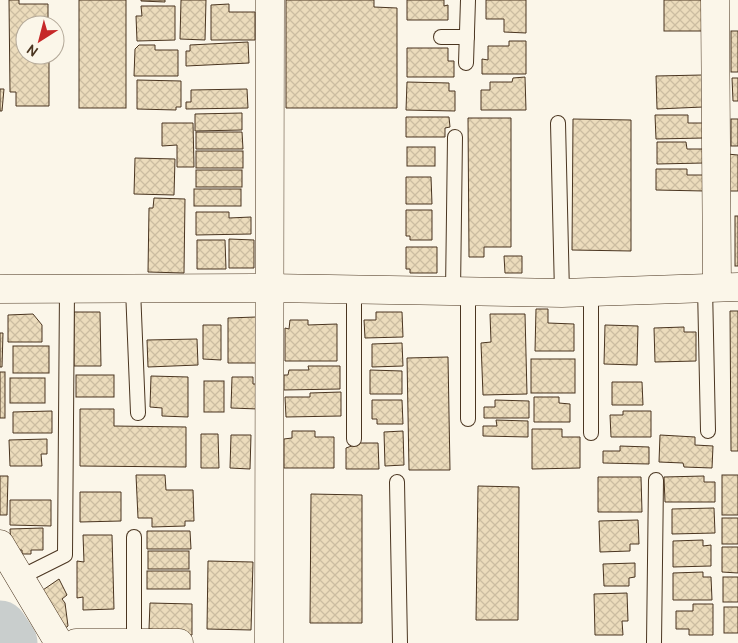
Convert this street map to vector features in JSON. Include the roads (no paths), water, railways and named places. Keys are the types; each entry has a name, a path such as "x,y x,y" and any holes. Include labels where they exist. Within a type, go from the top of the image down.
{"street":[{"path":"269,643 270,0"},
{"path":"0,289 269,288 562,293 720,287 715,0"},
{"path":"0,544 59,643"},
{"path":"76,643 179,643"}],"lane":[{"path":"466,63 468,0"},
{"path":"441,37 467,37"},
{"path":"558,123 562,293"},
{"path":"455,137 460,291 468,419"},
{"path":"708,431 720,287"},
{"path":"19,578 65,555 67,289"},
{"path":"133,289 138,413"},
{"path":"354,290 354,439"},
{"path":"591,291 591,433"},
{"path":"654,643 656,480"},
{"path":"397,482 400,643"},
{"path":"134,537 134,642"}],"waterway":[{"path":"0,628 10,643"}]}
